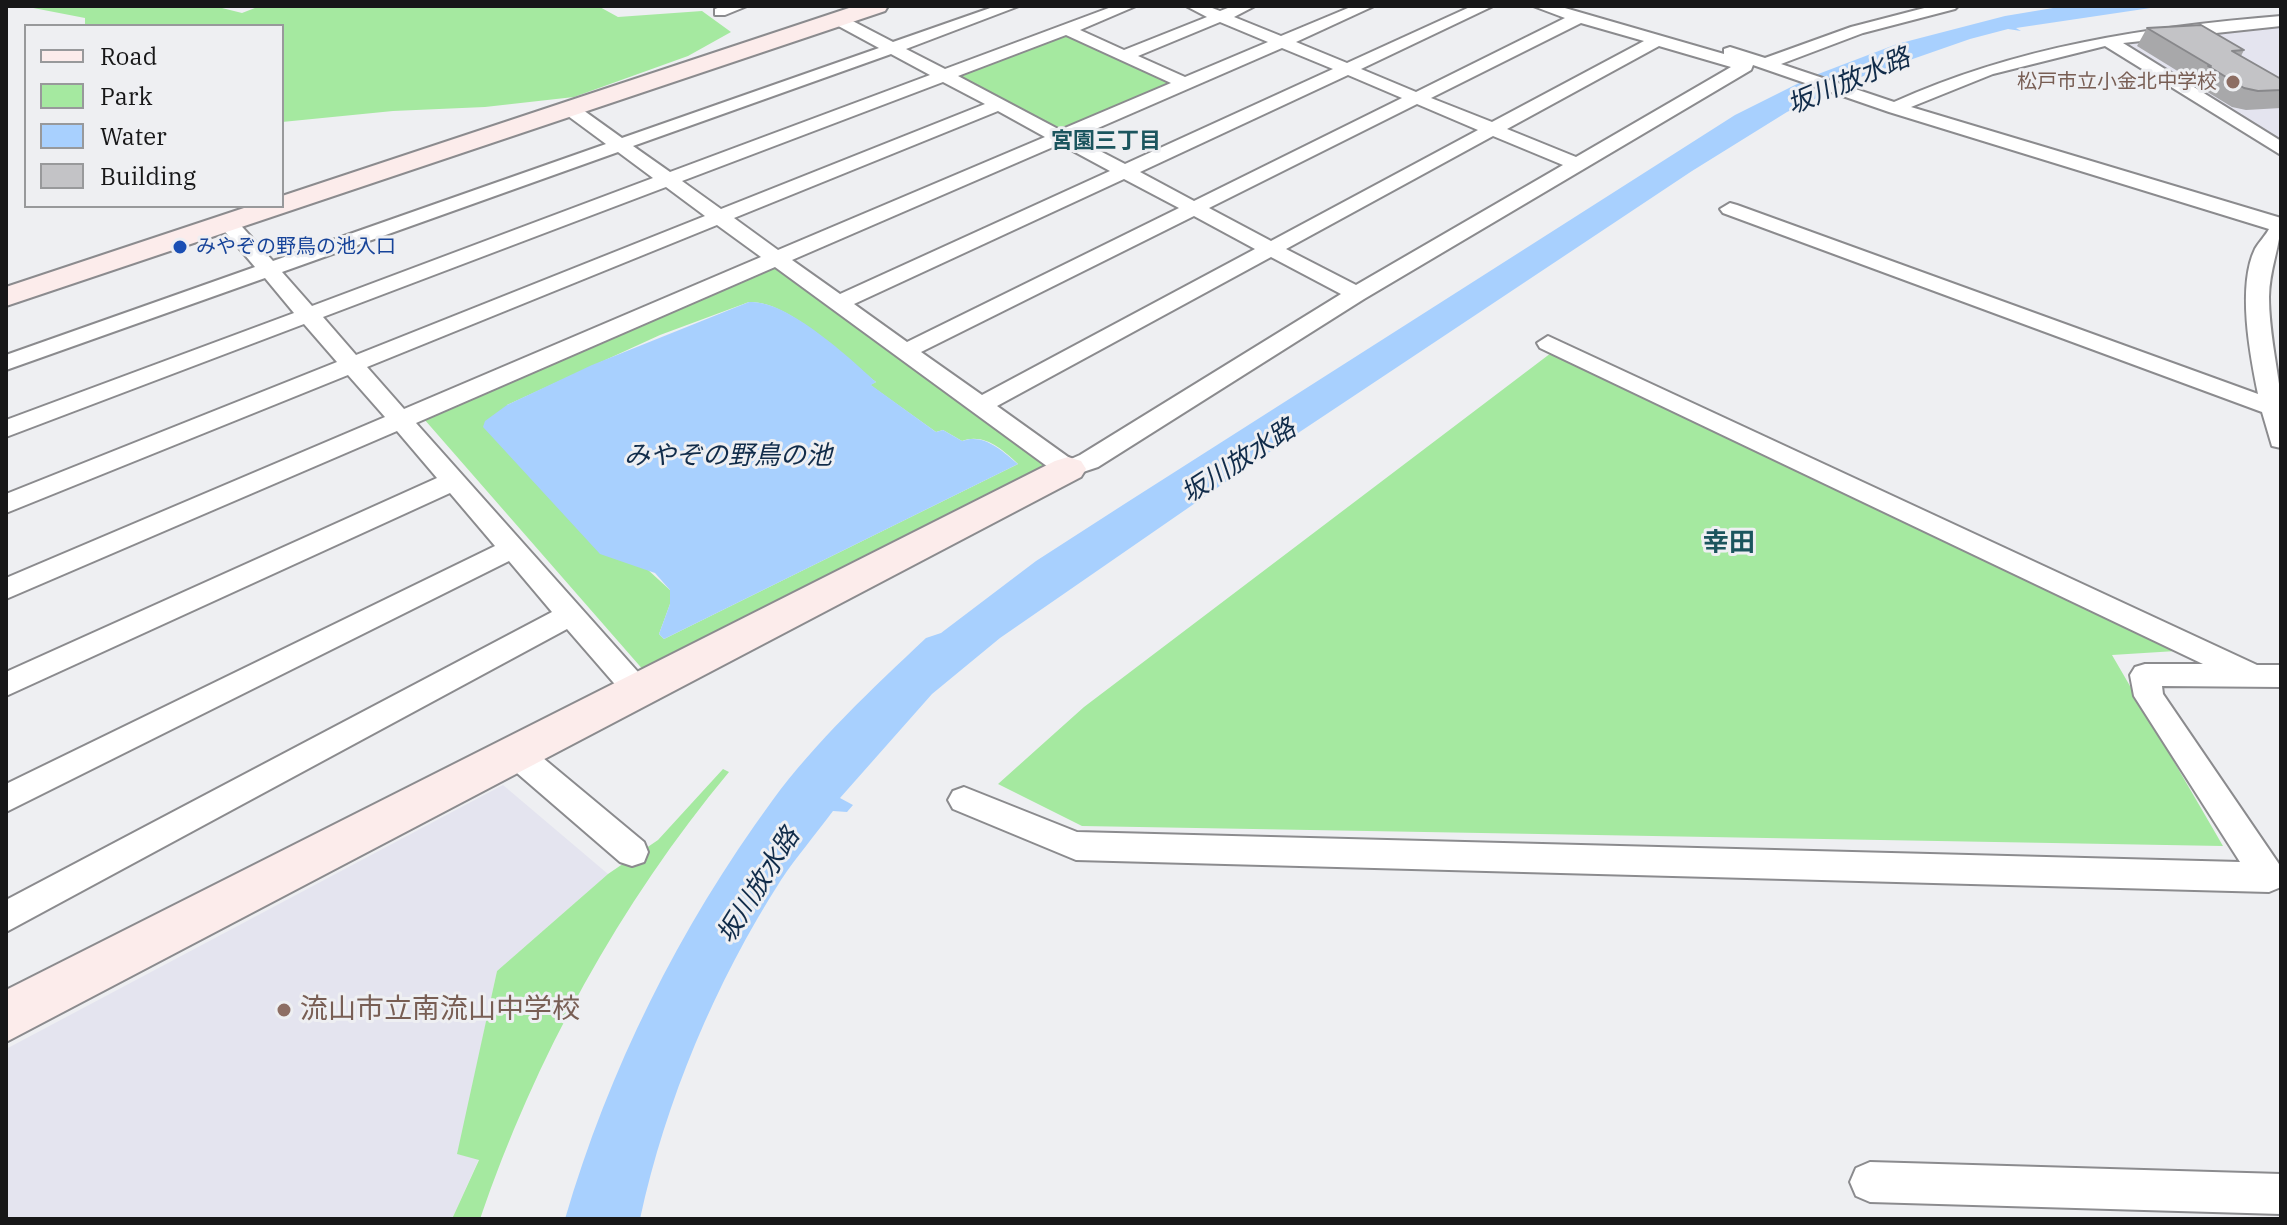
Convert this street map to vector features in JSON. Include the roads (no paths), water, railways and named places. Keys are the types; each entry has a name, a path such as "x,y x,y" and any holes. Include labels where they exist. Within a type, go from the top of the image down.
{"street":[{"path":"720,12 739,6"},
{"path":"284,204 877,6"},
{"path":"6,363 1011,6"},
{"path":"6,429 1128,6"},
{"path":"1194,6 1579,165"},
{"path":"1125,55 1247,6"},
{"path":"6,589 1366,6"},
{"path":"841,302 1485,6"},
{"path":"6,1017 636,689 1089,461 1356,294 1745,66 1541,6"},
{"path":"1772,66 1857,30 1950,6"},
{"path":"906,351 1580,17"},
{"path":"837,19 1356,294"},
{"path":"1890,106 2021,61 2108,41 2171,31 2281,21"},
{"path":"1066,29 1184,83"},
{"path":"981,405 1493,130 1651,38 1681,36 1890,106 2279,228 2263,253 2258,278 2271,407 2281,440"},
{"path":"2108,41 2281,149"},
{"path":"6,504 998,105"},
{"path":"570,109 1068,469"},
{"path":"6,297 271,208"},
{"path":"1730,209 2271,407"},
{"path":"228,223 636,689"},
{"path":"1548,343 2267,676"},
{"path":"6,685 453,481"},
{"path":"6,799 511,549"},
{"path":"6,917 570,615"},
{"path":"964,800 1076,846 2269,877 2149,696 2145,675 2267,676"},
{"path":"514,752 632,852"},
{"path":"1870,1182 2281,1194"}],"water":[{"name":"坂川放水路","path":"2065,6 2164,6 2016,28 2021,31 2008,29 1970,39 1861,77 1787,112 1692,171 1256,461 1000,638 932,694 840,798 853,805 847,812 833,811 781,880 735,960 696,1044 664,1130 640,1219 565,1219 625,1054 677,950 738,849 807,757 926,638 941,633 1036,561 1735,115 1813,76 1897,44 2005,16"},
{"name":"みやぞの野鳥の池","path":"749,302 764,304 798,319 876,382 871,385 936,432 943,430 962,441 985,441 1018,464 664,639 659,634 670,604 670,590 655,573 600,554 483,427 485,421 507,405 592,365"}],"place":[{"name":"松戸市立小金北中学校","path":"2233,82"},
{"name":"みやぞの野鳥の池入口","path":"180,247"},
{"name":"流山市立南流山中学校","path":"284,1010"}],"district":[{"name":"宮園三丁目","path":"1106,142"},
{"name":"幸田","path":"1729,543"}]}
